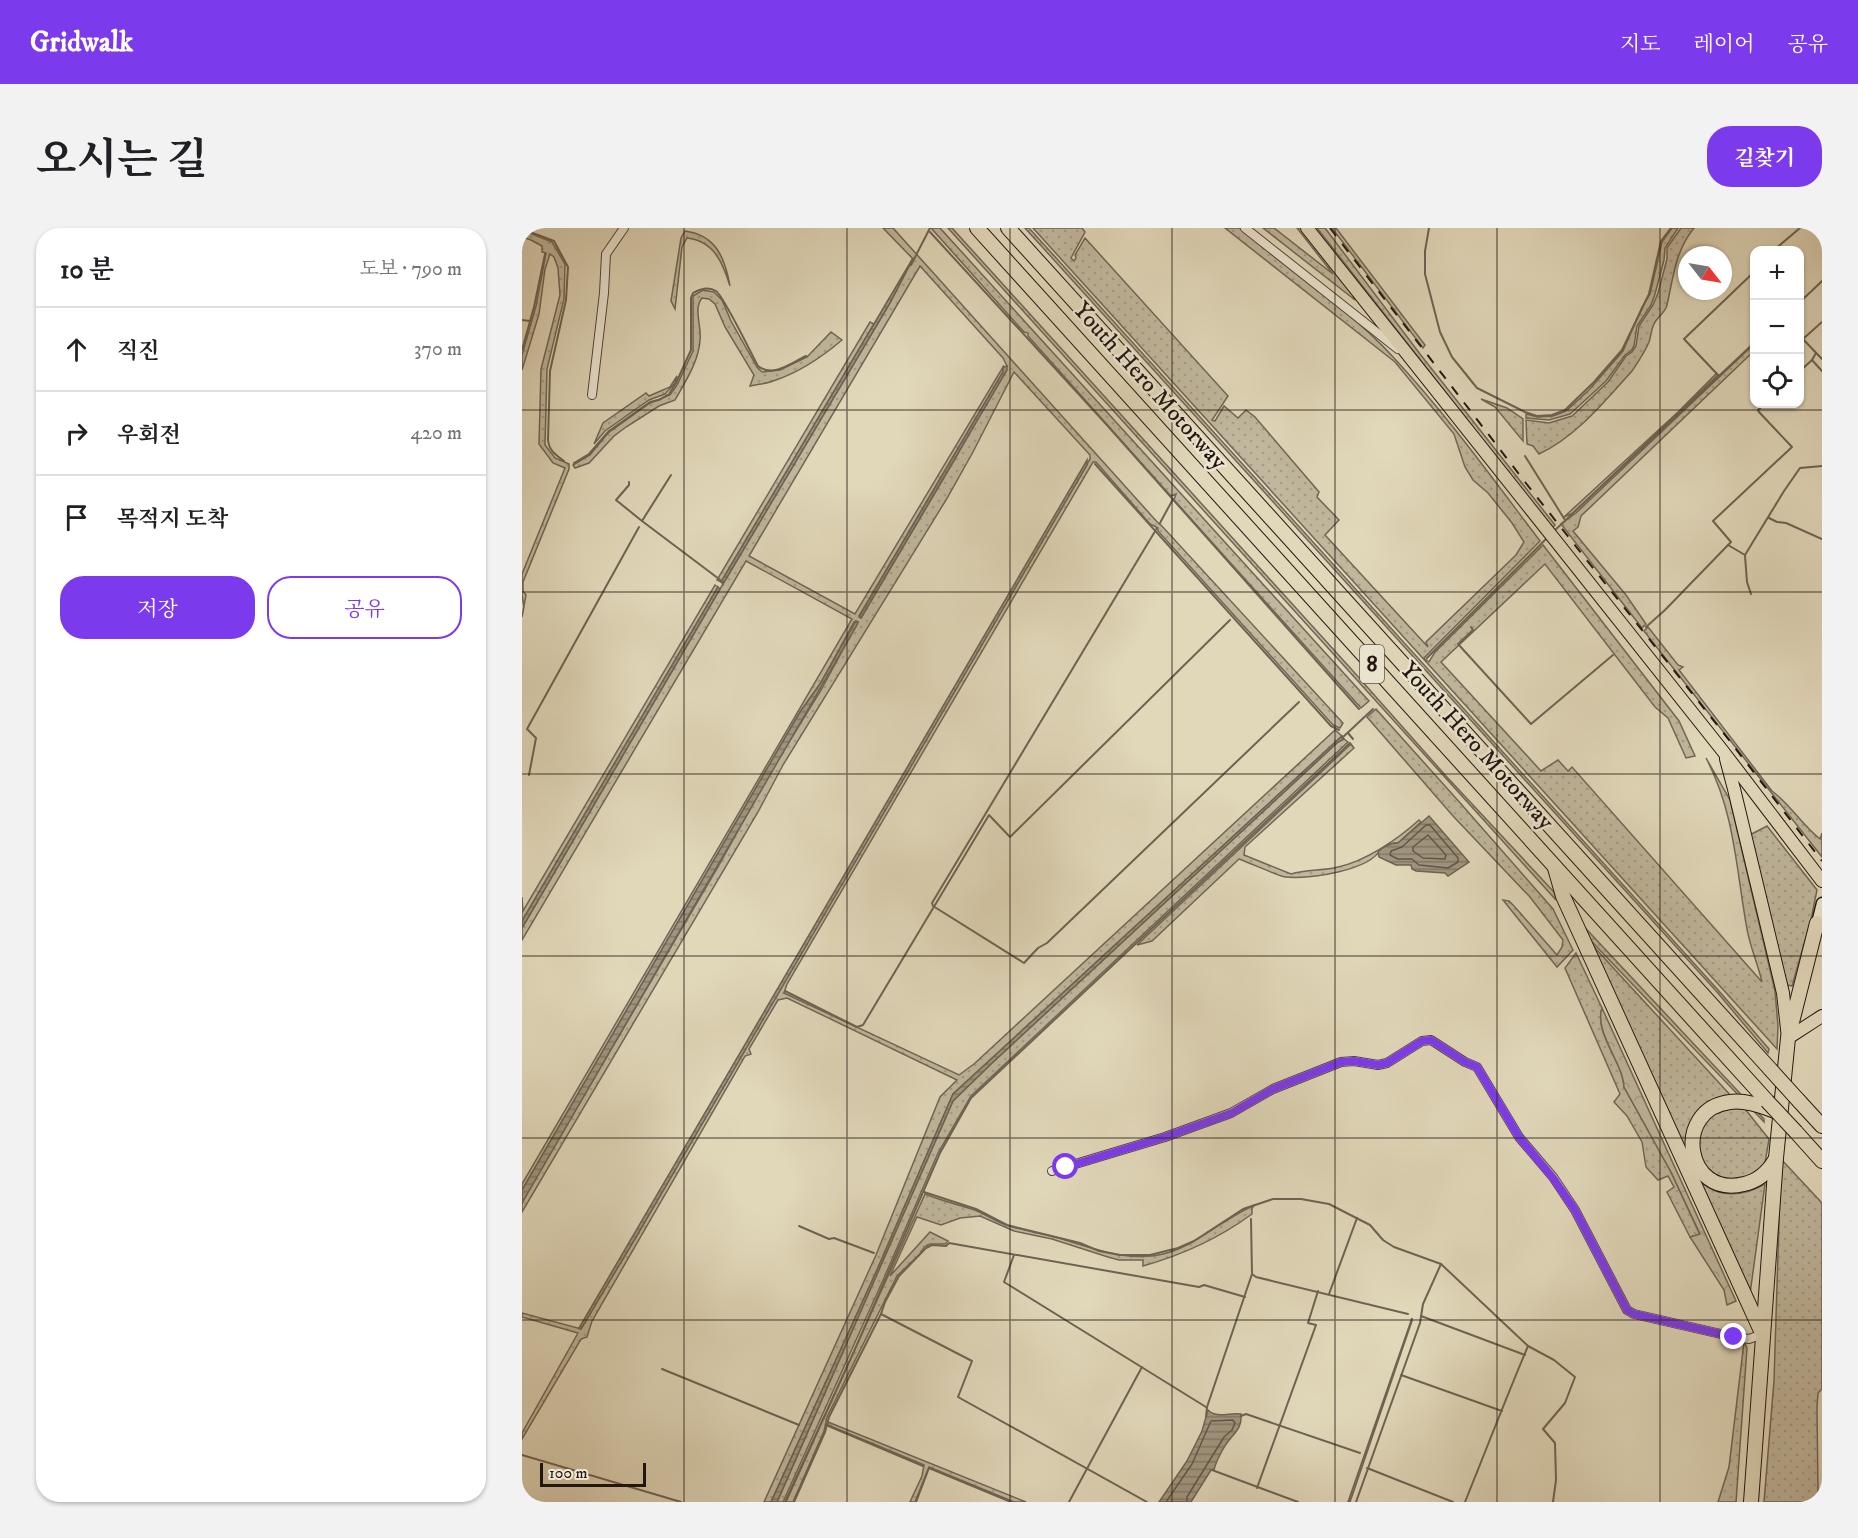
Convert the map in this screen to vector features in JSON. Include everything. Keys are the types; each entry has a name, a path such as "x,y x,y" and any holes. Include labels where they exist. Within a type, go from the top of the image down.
{"highway":[{"name":"Youth Hero Motorway","path":"977,228 1554,864 1770,1107 1822,1161"},
{"name":"Youth Hero Motorway","path":"1008,228 1822,1126"},
{"path":"1554,864 1563,896 1763,1334"},
{"path":"1751,1502 1776,1158 1788,1038 1817,923"},
{"path":"1817,923 1822,942"},
{"path":"1770,1107 1732,1101 1719,1104 1709,1110 1695,1128 1692,1152 1695,1162 1707,1176 1714,1181 1733,1186 1751,1182 1762,1176 1776,1158"}],"main road":[{"path":"1307,228 1722,750 1822,881"},
{"path":"1722,750 1734,789 1783,993 1788,1038 1822,1016"},
{"path":"1817,923 1822,903"}],"street":[{"path":"592,395 604,293 606,254 624,228"},
{"path":"1245,228 1411,359"},
{"path":"1052,1171 1165,1137 1232,1113 1273,1089 1341,1062 1354,1061 1378,1065 1387,1063 1422,1041 1431,1040 1477,1067 1519,1137 1553,1178 1575,1210 1627,1310 1634,1314 1734,1337 1749,1339 1763,1334"}],"green space":[{"path":"883,228 893,228 1159,524 1343,723 1340,728 1333,725 1158,531 1158,528 1150,524 1096,462 1093,462 787,984 784,993 959,1075 974,1064 1335,730 1342,736 953,1094 877,1270 771,1502 764,1502 876,1255 940,1097 957,1080 787,998 778,1000 749,1049 751,1054 745,1056 592,1321 587,1337 581,1339 522,1439 522,1433 578,1333 522,1317 522,1313 581,1329 1090,459 1090,455 1014,372 946,500 783,765 758,812 522,1212 522,1203 528,1191 718,867 770,773 821,690 858,622 854,622 820,684 800,712 522,1190 522,1184 852,619 746,561 522,940 522,928 890,303 913,259","holes":["920,266 1003,358 1007,366 861,618 859,616 1003,372 1003,367 855,614 749,556"]},
{"path":"931,228 940,228 1369,701 1361,708 1174,500 1176,494 1172,496 1169,494 1028,336 1028,333 1024,332"},
{"path":"948,228 952,228 1446,776 1554,892 1556,900"},
{"path":"1025,228 1029,228 1719,991 1769,1049 1768,1053 1717,992"},
{"path":"1033,228 1082,228 1085,232 1071,258 1074,261 1085,238 1228,396 1212,420 1215,421 1224,406 1238,418 1246,410 1255,417 1319,492 1317,497 1339,520 1325,535 1428,647 1426,642 1516,555 1524,542 1488,493 1473,480 1465,467 1454,434 1395,362 1225,228 1239,228 1339,306 1377,340 1414,380 1540,541 1424,658 1429,662 1435,652 1543,545 1679,721 1695,756 1686,758 1668,718 1655,707 1545,564 1441,662 1541,771 1558,760 1568,771 1572,767 1762,982 1748,936 1729,820 1716,779 1706,758 1730,800 1775,991 1777,1049"},
{"path":"1263,228 1274,228 1333,274 1297,228 1303,228 1355,300"},
{"path":"1317,228 1325,228 1420,354 1555,525 1552,528"},
{"path":"1332,228 1336,228 1425,345 1423,348"},
{"path":"1672,228 1678,228 1665,248 1655,294 1651,305 1637,326 1631,351 1625,355 1606,381 1570,414 1549,420 1526,418 1526,414 1537,417 1553,416 1566,411 1589,390 1623,351 1650,294 1662,242"},
{"path":"1681,228 1694,228 1683,246 1678,246 1678,259 1666,308 1654,324 1649,342 1641,357 1632,371 1578,428 1553,447 1539,454 1533,446 1527,444 1526,420 1549,423 1572,416 1608,382 1636,346 1639,326 1658,293 1667,259 1667,248"},
{"path":"522,230 552,242 565,264 564,299 547,369 545,445 555,458 569,464 569,469 523,582 523,591 526,595 524,606 522,596 522,574 565,468 553,463 539,444 541,369 560,295 558,268 554,257 550,254 545,269 539,314 522,370 522,355 536,306 546,253 542,252 542,246 522,237"},
{"path":"685,231 696,233 712,243 722,257 730,286 720,261 711,248 687,238 682,247 675,309 671,301 681,238"},
{"path":"703,290 714,292 722,300 731,321 762,372 780,370 807,357 831,332 842,340 792,374 750,386 754,375 725,327 715,304 709,299 702,298 698,307 700,335 697,356 675,400 659,406 626,427 614,436 589,463 575,468 573,465 590,455 608,433 650,403 670,395 693,351 693,296"},
{"path":"870,322 874,324 721,582 717,580"},
{"path":"1750,348 1750,355 1581,516 1578,527 1573,531 1626,595 1646,624 1642,628 1561,524 1576,513"},
{"path":"1716,374 1718,375 1573,513 1564,517 1678,412"},
{"path":"677,376 675,383 665,394 649,400 605,431 594,444 603,423 646,393 649,396 670,387"},
{"path":"1481,399 1507,408 1523,419 1523,441 1495,407"},
{"path":"715,585 718,587 522,921 522,897 523,911"},
{"path":"1648,627 1678,665 1683,667 1679,670 1772,791 1820,839 1822,833 1822,857 1644,631"},
{"path":"1376,709 1553,909 1573,950 1557,967 1503,900 1509,901 1514,906 1557,955 1563,940 1530,897 1453,816 1367,717"},
{"path":"1344,739 1348,742 971,1096 938,1153 783,1502 777,1502 953,1101 1338,742"},
{"path":"1351,744 1354,748 1245,847 1244,855 1291,874 1332,868 1370,855 1392,842 1419,820 1421,822 1398,843 1381,849 1364,863 1338,872 1309,877 1286,877 1239,859 1152,941 1137,945"},
{"path":"1767,826 1817,890 1792,986 1787,985 1748,836"},
{"path":"1575,917 1764,1119 1764,1122 1574,923"},
{"path":"1584,936 1733,1098 1698,1114 1689,1127 1685,1149"},
{"path":"1576,953 1602,1008 1602,1028 1619,1068 1624,1087 1671,1172 1700,1235 1690,1237 1667,1192 1674,1187 1668,1176 1658,1180 1646,1167 1642,1142 1627,1116 1614,1102 1620,1094 1565,968"},
{"path":"1602,1008 1736,1301 1727,1305 1724,1290 1690,1237 1700,1234 1671,1172 1624,1087 1619,1068 1602,1027"},
{"path":"1732,1108 1745,1109 1769,1139 1765,1163 1755,1176 1730,1184 1699,1165 1694,1137 1711,1115"},
{"path":"1781,1159 1822,1203 1822,1389 1818,1393 1817,1407 1818,1492 1822,1493 1822,1502 1764,1502 1774,1381"},
{"path":"1695,1177 1711,1189 1728,1194 1746,1192 1765,1184 1750,1294"},
{"path":"925,1194 977,1211 1012,1227 1110,1253 1138,1257 1179,1249 1255,1205 1252,1208 1252,1214 1213,1239 1172,1257 1143,1266 1143,1260 1119,1260 1052,1239 1014,1231 980,1216 960,1218 941,1225 917,1217 890,1276 930,1232 948,1241 945,1244 930,1244 924,1247 920,1254 897,1276 827,1417 824,1431 793,1502 786,1502"},
{"path":"1744,1342 1747,1348 1736,1502 1718,1502 1729,1467"},
{"path":"828,1422 1026,1502 1014,1502 929,1467 915,1502 910,1502 922,1476 924,1465 828,1425"}],"water":[{"path":"913,258 890,303 723,584 721,582"},
{"path":"1007,366 1007,370 861,618 859,617 1003,372 1003,367"},
{"path":"1087,460 1087,465 635,1239 581,1329 579,1328"},
{"path":"718,587 720,589 522,928 522,921"},
{"path":"856,621 857,625 522,1203 522,1190 800,712 820,684"},
{"path":"1342,736 1344,739 1338,742 953,1101 777,1502 771,1502 877,1270 953,1094"},
{"path":"1429,816 1469,862 1448,876 1445,873 1416,871 1411,865 1396,865 1379,857 1380,850 1398,843"},
{"path":"1412,1318 1350,1502 1348,1502"},
{"path":"1208,1410 1219,1415 1241,1414 1241,1422 1216,1462 1214,1470 1211,1470 1191,1502 1159,1502 1187,1461 1202,1431"}],"waterway":[{"path":"911,265 930,228"},
{"path":"1429,228 1425,251 1425,274 1440,332 1452,357 1477,388 1537,416 1552,415 1565,410 1622,350 1649,294 1661,241 1671,228"},
{"path":"1779,246 1800,228"},
{"path":"522,229 554,241 568,267 566,300 550,371 548,440 551,450 564,461"},
{"path":"930,232 1106,424 1359,709"},
{"path":"522,350 545,254"},
{"path":"1718,375 1684,339 1750,276"},
{"path":"1802,300 1822,281"},
{"path":"574,463 589,454 609,431 650,402 669,394 691,350 691,298 693,293 710,289 720,295 758,366 776,370 806,356"},
{"path":"522,320 530,321"},
{"path":"1804,338 1822,322"},
{"path":"1804,340 1822,359"},
{"path":"1553,532 1750,347"},
{"path":"1804,367 1816,353"},
{"path":"1812,360 1822,371"},
{"path":"1646,627 1731,542 1713,521 1792,447 1759,412 1760,408"},
{"path":"1525,456 1565,520"},
{"path":"1095,464 1331,726 1339,730"},
{"path":"1728,545 1745,555 1800,468 1822,466"},
{"path":"671,475 642,521 723,582"},
{"path":"629,482 616,500 642,521"},
{"path":"1160,523 1173,499"},
{"path":"1769,518 1822,539"},
{"path":"529,775 536,738 527,729 639,527"},
{"path":"1157,528 932,903 933,906 1024,963 1299,702"},
{"path":"1427,658 1547,538"},
{"path":"1745,556 1747,582 1751,594"},
{"path":"785,991 857,1027 863,1025 989,815 1010,837 1230,620"},
{"path":"1471,627 1473,630 1458,644 1531,724 1613,655"},
{"path":"1342,738 1373,709"},
{"path":"1348,733 1353,739"},
{"path":"785,1502 855,1349 940,1153 971,1098 1350,743"},
{"path":"924,1192 976,1209 1007,1225 1120,1255 1150,1255 1178,1248 1194,1241 1243,1209 1273,1199 1301,1199 1329,1204 1370,1225 1383,1240 1394,1247 1441,1264 1528,1346 1554,1360 1575,1377 1565,1403 1543,1429 1555,1443 1556,1480 1553,1502"},
{"path":"1329,1294 1357,1218"},
{"path":"1206,1417 1207,1407 1252,1274 1251,1219"},
{"path":"799,1226 829,1239 834,1238 874,1253"},
{"path":"794,1502 825,1432 829,1417 885,1302 899,1276 926,1248 932,1245 946,1246 949,1243 1199,1287 1204,1285 1245,1297"},
{"path":"1014,1255 1004,1282 1206,1407"},
{"path":"1356,1502 1420,1323 1423,1304 1441,1264"},
{"path":"1252,1274 1256,1277 1408,1314"},
{"path":"1257,1488 1316,1325 1308,1323 1318,1291"},
{"path":"881,1314 972,1361 958,1397 1147,1502"},
{"path":"1421,1316 1525,1355"},
{"path":"1465,1502 1528,1346"},
{"path":"1069,1502 1142,1367"},
{"path":"662,1369 799,1425"},
{"path":"1401,1375 1502,1411"},
{"path":"1241,1416 1246,1414 1360,1453"},
{"path":"826,1425 923,1466"},
{"path":"522,1455 681,1502"},
{"path":"916,1502 929,1468 1011,1502"},
{"path":"1367,1468 1453,1502"},
{"path":"1212,1470 1298,1502"}],"railway":[{"path":"1330,228 1525,482 1822,861"}],"route":[{"path":"1066,1167 1165,1137 1232,1113 1273,1089 1341,1062 1354,1061 1370,1065 1387,1063 1422,1041 1431,1040 1477,1067 1519,1137 1563,1191 1575,1210 1627,1310 1634,1314 1693,1329 1734,1337"}]}
